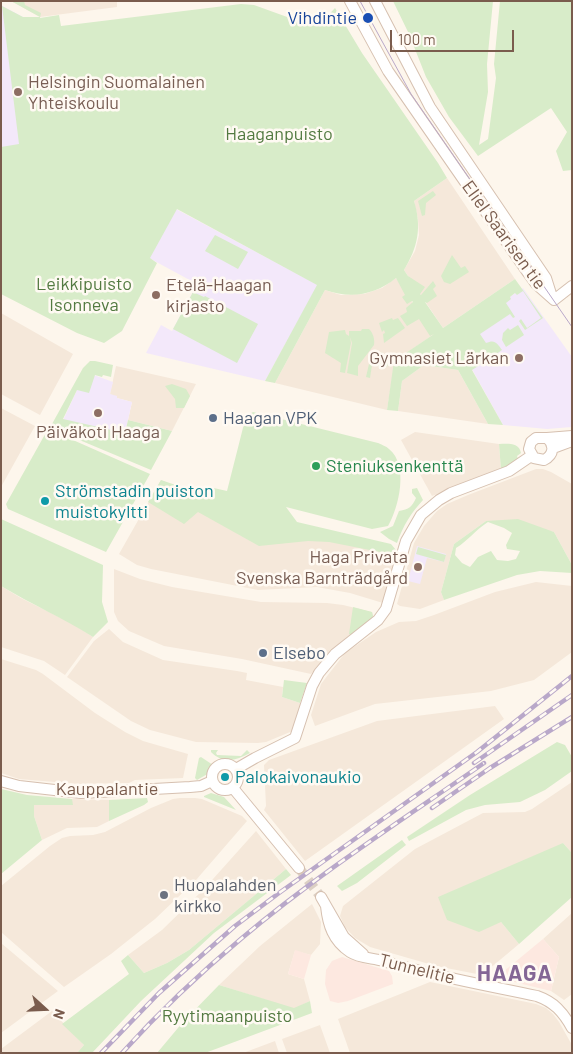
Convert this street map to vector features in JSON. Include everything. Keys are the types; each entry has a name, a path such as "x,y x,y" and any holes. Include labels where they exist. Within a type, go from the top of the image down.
{"street":[{"name":"Eliel Saarisen tie","path":"350,1 388,71 530,276 554,300"},
{"name":"Eliel Saarisen tie","path":"375,1 430,107 546,278 554,300"},
{"path":"554,300 572,286"},
{"path":"547,438 553,448 550,456 544,460 537,460 531,456 529,449 531,442 540,437 572,436"},
{"path":"553,448 572,441"},
{"path":"236,769 296,738 312,686 319,674 336,654 378,620 386,609 406,541 421,515 451,493 509,471 531,456"},
{"path":"225,764 236,769 238,782 233,788 221,790 214,785 212,773 217,766 225,764"},
{"name":"Kauppalantie","path":"1,781 19,786 81,793 185,788 201,786 212,781"},
{"path":"233,788 299,868"},
{"name":"Tunnelitie","path":"324,902 344,937 366,957 409,969 546,999 562,1011 572,1028"}],"shaded area":[{"path":"11,1 117,1 117,7 40,17"},
{"name":"Helsingin Suomalainen Yhteiskoulu","path":"1,5 23,17 45,176 1,183"},
{"path":"447,178 515,279 443,328 404,270 415,251 419,235 414,201"},
{"path":"176,209 318,285 265,381 146,353 161,325 172,331 197,284 149,258"},
{"path":"396,278 434,334 395,361 387,410 275,383 325,290 341,295 364,294 382,288"},
{"name":"Gymnasiet Lärkan","path":"523,288 572,357 572,427 547,429 503,425 453,335"},
{"path":"1,313 73,354 40,415 1,394"},
{"path":"424,365 458,370 488,424 398,411 402,381"},
{"path":"116,366 196,384 172,431 128,420 132,402 110,394"},
{"name":"Päiväkoti Haaga","path":"94,375 113,382 110,394 132,402 125,433 58,431 77,390"},
{"path":"1,408 35,426 1,487"},
{"path":"415,432 499,444 501,470 432,496 401,440"},
{"path":"536,469 551,472 572,484 572,565 554,532 486,521 454,544 441,592 444,600 420,609 397,604 414,543 424,526 437,511 447,504 468,495"},
{"path":"161,480 205,500 309,534 394,549 396,557 383,603 350,593 317,587 258,590 137,565 119,554"},
{"name":"Haga Privata Svenska Barnträdgård","path":"417,546 446,554 444,562 427,558 420,584 408,581"},
{"path":"114,569 140,579 172,587 261,602 343,605 372,612 373,616 340,643 311,674 242,659 164,646 129,631 118,621 114,612"},
{"path":"536,582 572,586 572,652 534,680 491,691 375,704 315,726 311,715 321,684 345,653 376,632 399,622 416,621 434,615 495,592"},
{"path":"1,586 75,625 93,637 65,675 44,661 1,647"},
{"path":"109,629 123,642 163,660 247,673 246,680 283,687 282,697 303,704 295,730 266,742 258,743 196,742 150,730 131,721 67,677 94,641"},
{"path":"1,659 43,674 95,713 125,732 143,741 188,754 183,778 135,780 129,783 79,784 19,779 1,773"},
{"path":"495,706 504,719 305,861 264,810 266,806 264,765 269,760 377,721"},
{"path":"572,782 572,853 563,843 501,922 519,944 482,975 436,966 370,947 355,938 345,927 340,916 343,906 415,849 483,813 525,812"},
{"path":"180,798 202,799 242,816 247,821 196,880 155,919 111,954 64,987 1,932 1,886 50,846 62,838 105,832 151,808"},
{"path":"72,799 109,800 109,821 97,827 67,828 42,840 34,816 34,805 72,805"},
{"path":"256,831 286,869 189,950 167,963 144,973 128,955 162,930 204,889"},
{"path":"312,904 321,922 320,944 311,955 295,951 288,974 304,979 310,1001 294,1009 219,985 260,946"},
{"path":"572,913 572,994 564,1000 551,991 559,957 543,939"},
{"path":"543,939 559,957 551,991 502,979 503,972"},
{"path":"1,943 58,991 1,1033"},
{"path":"295,950 311,955 304,979 288,974"},
{"path":"342,957 389,971 393,984 348,1001 338,1003 330,1001 325,984 326,970 332,961"},
{"path":"430,982 536,1004 546,1008 559,1022 572,1045 572,1053 350,1053 338,1019"},
{"path":"52,1011 84,1045 77,1053 1,1053 1,1049"},
{"path":"320,1025 330,1053 287,1053 282,1039"},
{"path":"275,1041 279,1053 243,1053"}],"green space":[{"name":"Haaganpuisto","path":"11,1 24,1 25,5 41,13 40,18 59,15 61,26 241,4 254,5 301,22 320,24 335,8 362,53 447,178 414,201 418,220 417,237 413,253 404,270 408,276 425,287 421,295 433,281 436,286 433,289 437,296 427,303 425,302 443,328 515,279 543,318 525,330 519,321 521,319 527,328 541,318 523,291 517,295 515,293 506,303 515,317 513,318 510,314 480,334 486,343 496,342 502,350 485,362 483,358 481,359 483,363 472,370 503,425 488,424 458,370 424,365 402,381 398,411 387,410 394,361 434,334 430,336 419,319 407,326 400,316 407,312 406,308 413,302 407,304 402,297 405,295 396,278 380,288 362,294 353,295 325,290 275,383 265,381 317,285 177,209 150,258 157,263 122,331 104,343 77,333 1,294 1,147 19,144 2,6 23,17 40,17"},
{"path":"393,1 493,1 487,64 488,92 479,145 488,139 496,78 494,64 500,1 572,1 572,170 563,171 556,151 567,132 551,108 478,156 449,117 426,77 409,34"},
{"path":"433,191 436,195 426,203 425,215 422,216 418,201"},
{"path":"215,235 248,252 238,269 205,251"},
{"path":"452,255 461,268 465,266 469,272 450,284 444,282 441,276"},
{"path":"193,292 205,296 258,324 237,363 173,329"},
{"path":"392,318 393,320 398,318 405,328 384,343 383,334 385,333 384,330 382,332 379,323"},
{"path":"518,325 524,335 506,347 502,340 503,333 508,328 510,330"},
{"path":"362,329 369,329 373,334 374,345 358,366 358,376 347,373 352,343 350,337 351,343 345,373 340,372 341,363 325,353 329,332 345,330 349,336 349,331 361,331"},
{"path":"382,352 387,361 392,362 391,365 388,364 387,367 372,365 370,378 366,377 369,364"},
{"path":"90,361 113,365 111,377 95,375 89,393 77,390 63,419 125,433 128,420 172,431 151,470 58,431 59,426 52,424 83,368"},
{"path":"172,384 186,389 190,396 184,408 176,408 175,399 165,386"},
{"name":"Steniuksenkenttä","path":"253,412 378,443 389,449 399,465 400,486 396,508 388,526 372,529 286,507 297,522 391,544 396,550 390,554 329,542 308,541 259,546 198,512 184,524 148,502 161,480 199,493 205,486 227,491 246,416"},
{"path":"48,429 150,474 106,552 8,509 6,504"},
{"path":"499,444 515,445 520,449 521,453 517,456 518,459 501,470"},
{"path":"417,488 423,500 408,520 397,543 380,532 393,526 399,511 412,506 416,498 412,493 412,489"},
{"path":"1,519 103,565 102,602 108,622 93,637 1,586"},
{"path":"518,519 554,532 572,565 572,573 540,571 517,575 444,600 441,592 454,544 486,521","holes":["488,522 512,533 506,545 507,549 520,551 516,559 508,561 497,560 491,551 478,557 470,567 462,563 455,555 456,548"]},
{"path":"418,547 446,555 444,562 416,554"},
{"path":"353,607 372,612 373,616 372,619 351,635 349,634"},
{"path":"284,680 307,683 300,703 282,697"},
{"path":"557,742 565,745 572,757 572,771 545,790 520,802 485,805 466,810 409,841 407,837 470,795"},
{"path":"211,750 218,750 217,755 241,756 247,750 250,753 240,758 225,760 216,756"},
{"path":"201,757 213,765 211,772 197,780 195,778 199,758"},
{"path":"1,789 27,795 72,799 73,805 34,805 34,816 42,840 1,874"},
{"path":"211,793 224,797 236,810 204,797"},
{"path":"147,798 148,802 144,805 109,821 109,800"},
{"path":"402,840 406,845 357,883 342,891 337,886"},
{"path":"563,843 572,853 572,897 519,944 501,922 479,932 447,920 438,897"},
{"path":"286,869 291,875 214,933 141,1001 92,1053 77,1053 84,1045 62,1024 129,974 121,961 128,955 144,973 167,963 189,950"},
{"name":"Ryytimaanpuisto","path":"219,985 294,1008 310,1001 312,1013 205,1053 157,1053 183,1022"}],"tunnel":[{"path":"299,868 321,897"}],"tram line":[{"path":"360,1 411,94 572,327"}],"railway":[{"path":"101,1053 159,993 235,926 477,752 572,676"},
{"path":"474,763 572,695"},
{"path":"432,808 490,768 572,717"},
{"path":"122,1053 195,979 271,914 361,848 484,763"}],"place":[{"name":"Vihdintie","path":"368,18"},
{"name":"Helsingin Suomalainen Yhteiskoulu","path":"18,92"},
{"name":"Etelä-Haagan kirjasto","path":"156,295"},
{"name":"Gymnasiet Lärkan","path":"519,358"},
{"name":"Päiväkoti Haaga","path":"98,413"},
{"name":"Haagan VPK","path":"213,418"},
{"name":"Steniuksenkenttä","path":"316,466"},
{"name":"Strömstadin puiston muistokyltti","path":"45,501"},
{"name":"Haga Privata Svenska Barnträdgård","path":"418,567"},
{"name":"Elsebo","path":"263,653"},
{"name":"Palokaivonaukio","path":"225,777"},
{"name":"Huopalahden kirkko","path":"164,895"}],"district":[{"name":"HAAGA","path":"515,974"}],"park label":[{"name":"Leikkipuisto Isonneva","path":"84,294"}]}
